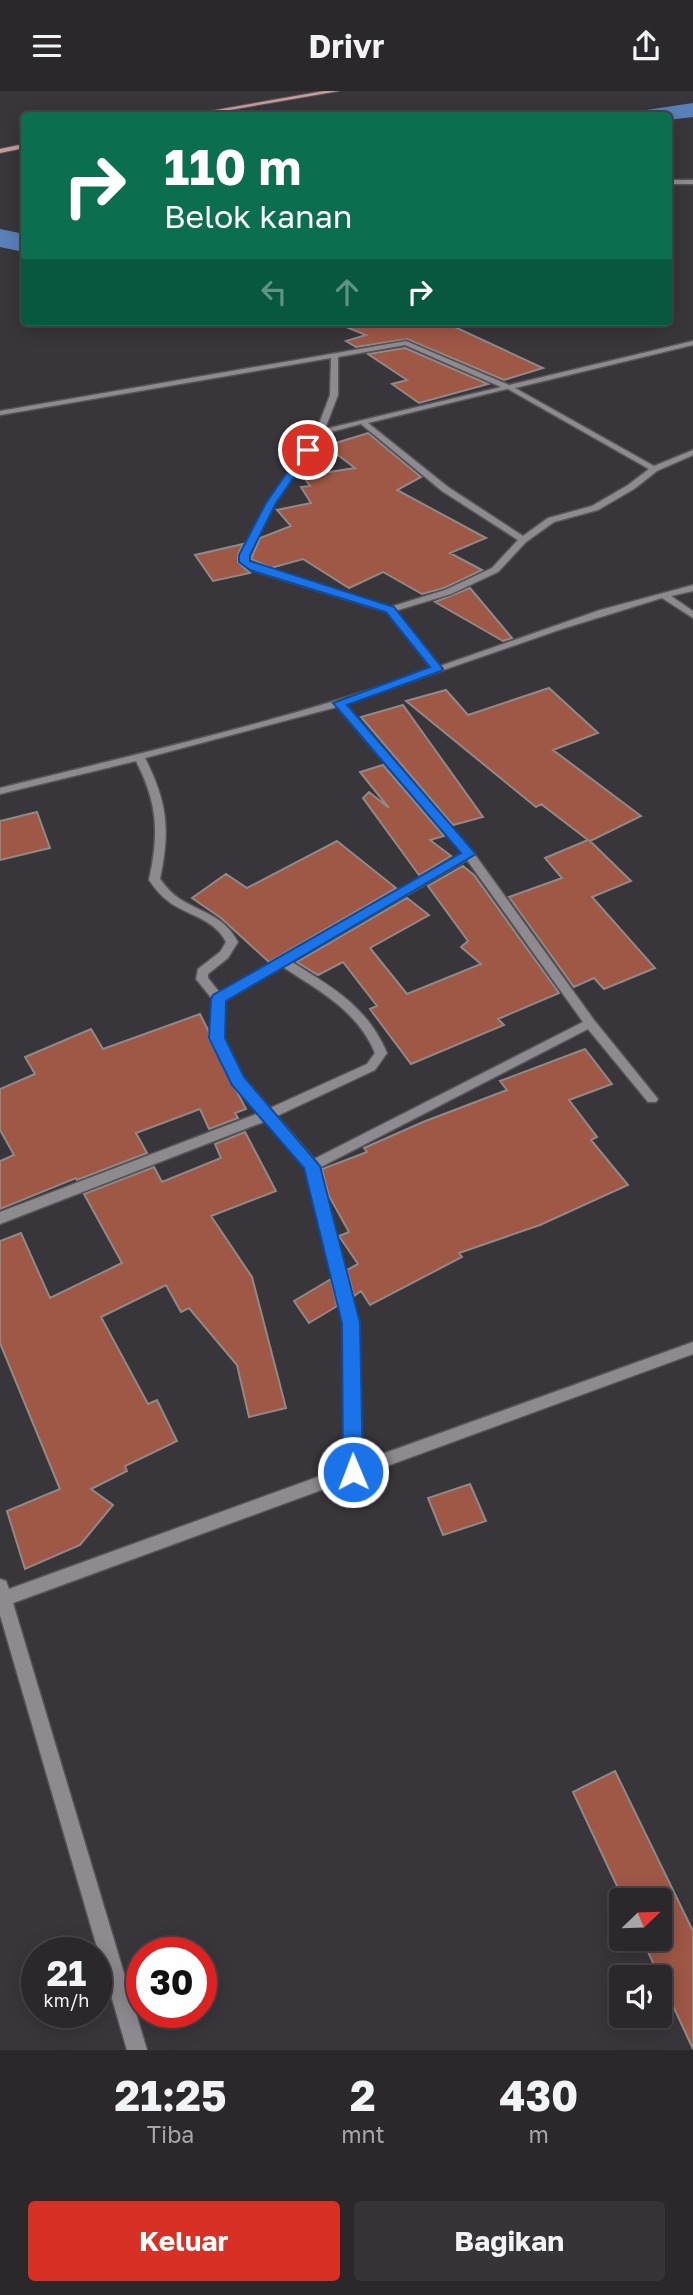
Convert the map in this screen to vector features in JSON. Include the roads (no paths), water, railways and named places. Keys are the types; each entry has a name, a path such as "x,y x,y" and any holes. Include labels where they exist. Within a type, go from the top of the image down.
{"main road":[{"path":"209,112 336,91"},
{"path":"0,151 21,147"}],"street":[{"path":"672,182 693,182"},
{"path":"0,413 335,353 406,343 510,388 653,469"},
{"path":"320,432 693,343"},
{"path":"335,353 334,395 320,432 271,503 244,555 244,562 254,568 390,610 437,669"},
{"path":"363,422 445,489 523,540"},
{"path":"390,610 448,592 495,570 523,540 551,520 594,508 631,487 653,469 693,452"},
{"path":"0,792 339,703 663,595 693,588"},
{"path":"663,595 693,615"},
{"path":"339,703 469,854 590,1023 653,1099"},
{"path":"139,756 155,786 162,813 163,837 154,880 174,899 228,931 233,942 224,955 202,972 202,979 219,999 217,1038 238,1080 312,1166 351,1323 353,1472"},
{"path":"219,999 469,854"},
{"path":"0,1218 267,1115 371,1067 381,1053 376,1038 359,1012 283,962"},
{"path":"312,1166 590,1023"},
{"path":"137,2050 1,1595 353,1472 693,1348"}],"waterway":[{"path":"672,113 693,110"},
{"path":"0,238 21,242"}]}
